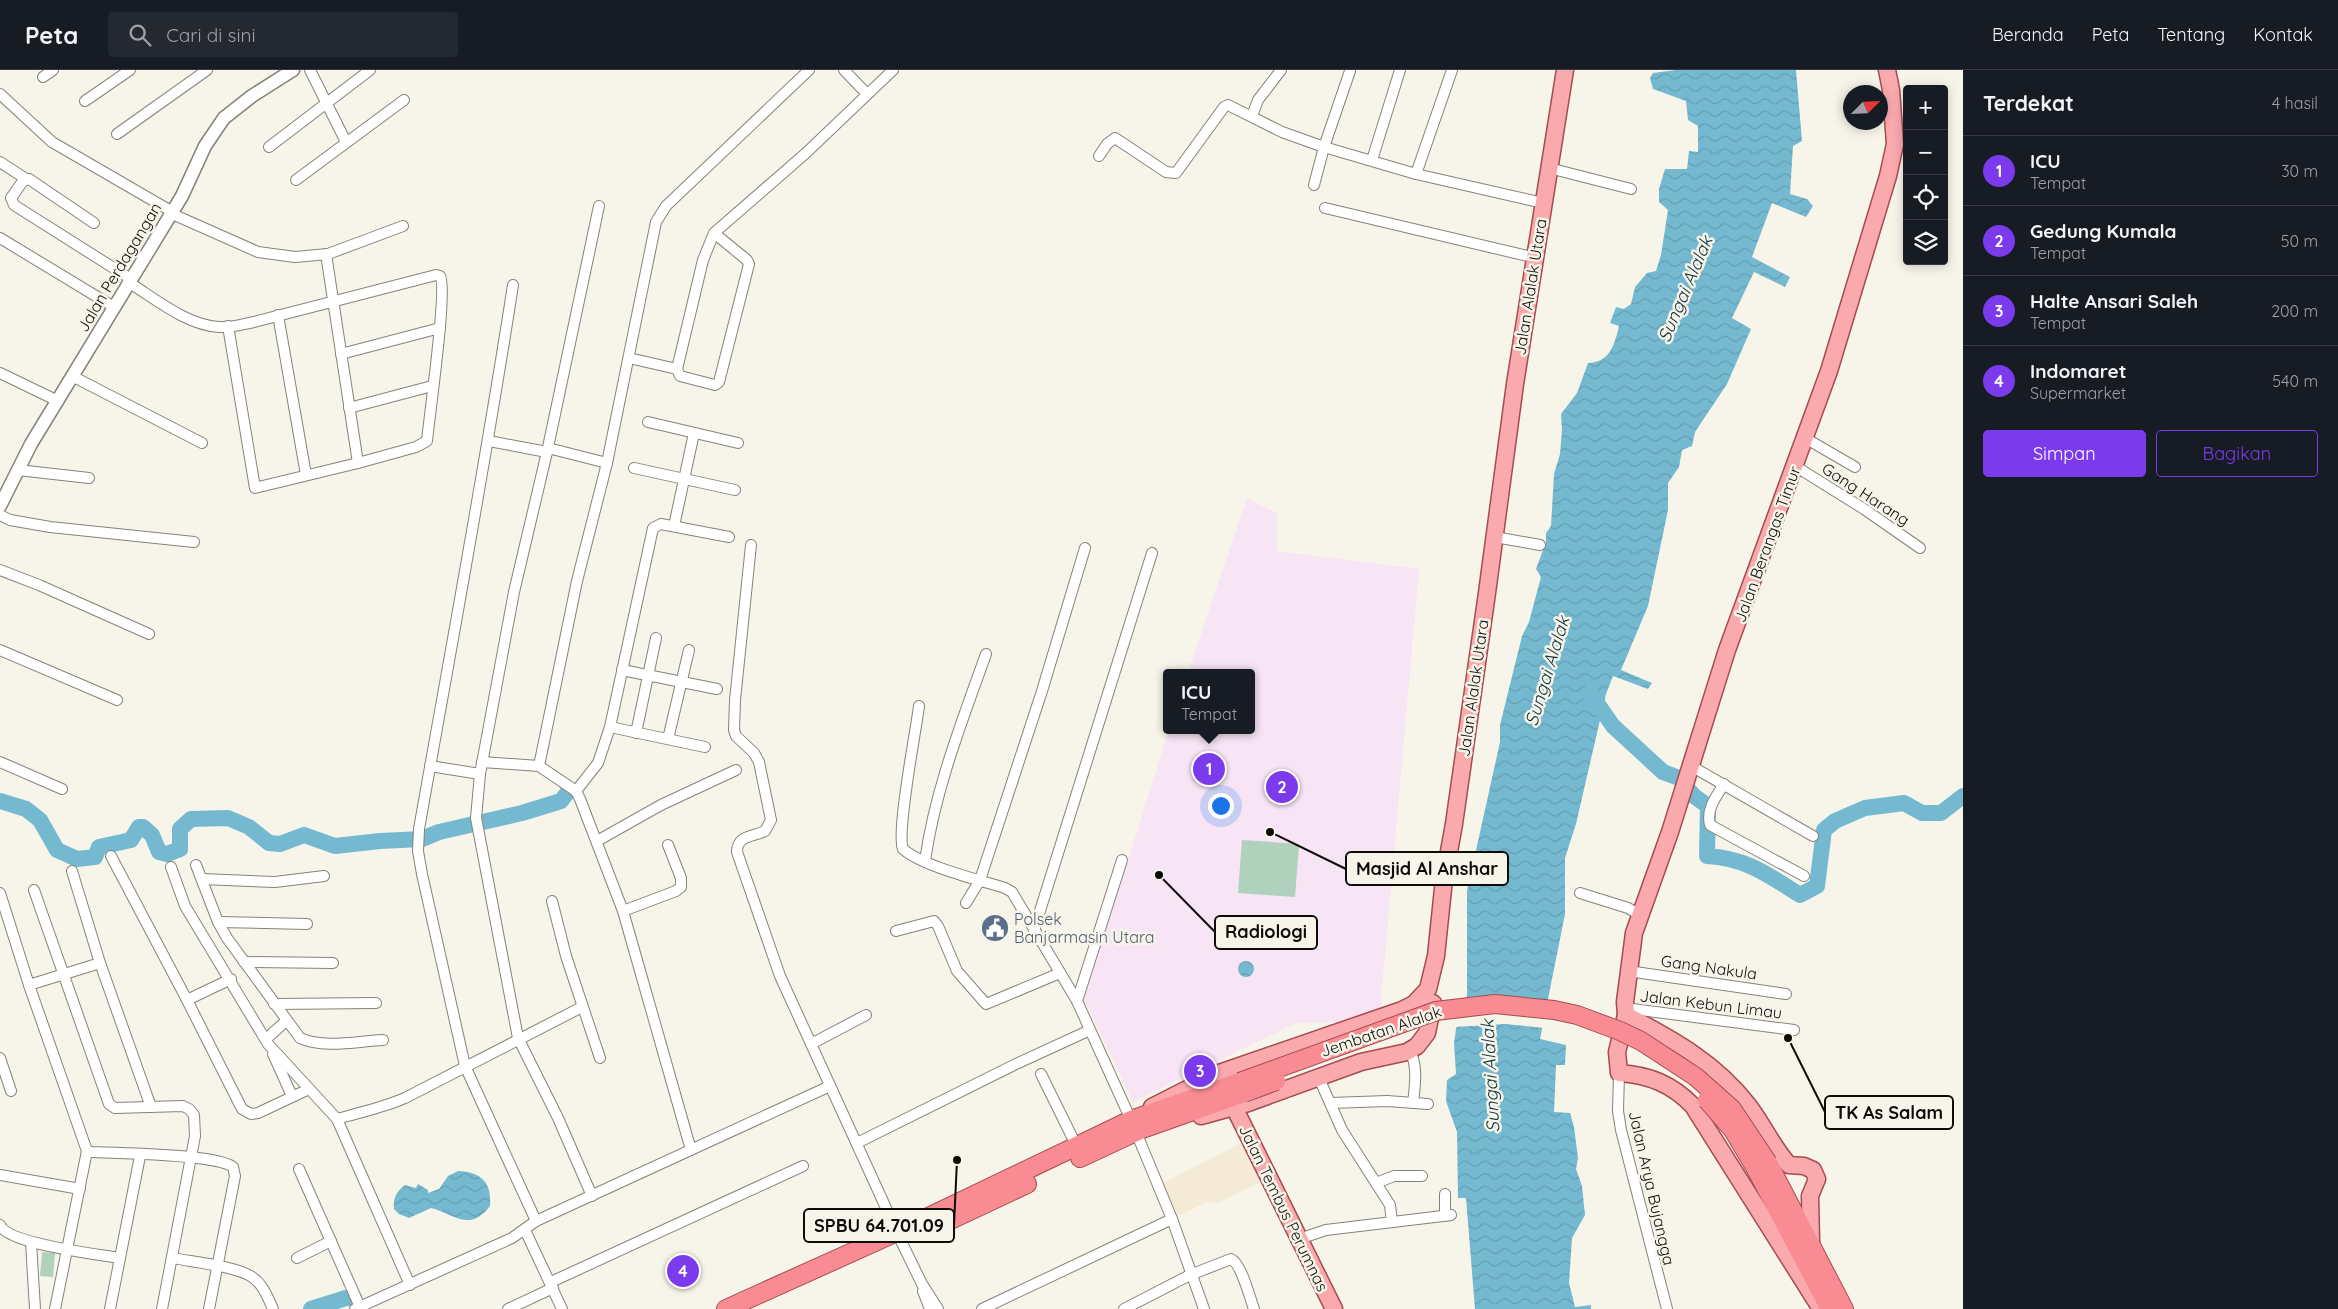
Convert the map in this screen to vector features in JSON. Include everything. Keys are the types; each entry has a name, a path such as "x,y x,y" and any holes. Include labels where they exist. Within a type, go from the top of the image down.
{"highway":[{"name":"Jembatan Alalak","path":"1137,1124 1239,1094 1436,1011 1495,1004 1538,1007 1577,1015 1620,1030 1678,1064 1714,1091 1732,1109 1762,1166"},
{"path":"899,1238 1077,1146 1137,1124"},
{"path":"726,1309 899,1238 1137,1124"},
{"path":"1762,1166 1810,1242 1844,1309"},
{"path":"1762,1166 1830,1309"},
{"path":"752,1309 854,1258"}],"main road":[{"name":"Jalan Alalak Utara","path":"1410,1051 1420,1043 1427,1033 1428,1000 1436,956 1444,880 1454,824 1515,384 1565,70"},
{"name":"Jalan Berangas Timur","path":"1619,1073 1617,1052 1626,1012 1628,971 1634,933 1681,799 1727,650 1829,371 1888,176 1895,144 1891,90 1887,70"},
{"path":"1137,1124 1168,1098 1219,1073 1376,1020 1428,1000"},
{"path":"1626,1012 1688,1049 1717,1072 1759,1119 1782,1158 1789,1165 1804,1166 1813,1170 1817,1179 1810,1196 1810,1242"},
{"path":"1137,1124 1239,1094 1318,1076 1361,1062 1410,1051"},
{"path":"1619,1073 1632,1074 1662,1082 1674,1088 1693,1106 1821,1309"},
{"name":"Jalan Tembus Perumnas","path":"1239,1094 1299,1240 1334,1309"}],"street":[{"path":"43,77 53,70"},
{"path":"85,101 117,74 130,70"},
{"path":"117,134 207,70"},
{"name":"Jalan Perdagangan","path":"0,506 31,444 170,212 182,196 205,146 224,118 252,96 293,70"},
{"path":"310,70 346,142"},
{"path":"269,147 370,70"},
{"path":"539,766 577,581 607,463 656,222 666,206 809,70"},
{"path":"844,70 868,94"},
{"path":"714,233 747,260 749,264 719,382 715,385 680,376 677,369 703,260 714,233 806,153 894,70"},
{"path":"1252,116 1258,100 1281,70"},
{"path":"1372,160 1400,70"},
{"path":"1416,174 1452,70"},
{"path":"1314,185 1324,147 1350,71"},
{"path":"0,94 52,142 170,212 258,252 295,257 326,254 402,226"},
{"path":"296,180 404,100"},
{"path":"1100,156 1108,144 1115,138 1166,172 1176,174 1224,107 1231,106 1282,132 1324,147 1416,174 1543,203"},
{"path":"0,162 94,223"},
{"path":"1549,168 1631,189"},
{"path":"26,179 11,198 14,205 194,322 207,326 228,326 278,315 436,275 443,280 443,285 440,328 426,443 358,463 258,488 253,485 228,326"},
{"path":"592,1196 558,1118 518,1038 477,823 480,774 514,592 548,450 599,206"},
{"path":"1325,208 1536,258"},
{"path":"0,238 114,307"},
{"path":"326,254 358,463"},
{"path":"513,285 489,441 476,502 430,766 418,851 428,904 465,1066 536,1221"},
{"path":"278,315 306,475"},
{"path":"341,354 440,328"},
{"path":"629,358 677,369"},
{"path":"0,373 58,401"},
{"path":"72,376 202,443"},
{"path":"349,408 432,386"},
{"path":"648,422 738,443"},
{"path":"674,526 694,433"},
{"path":"1805,438 1855,467"},
{"path":"489,441 548,450 607,463"},
{"name":"Gang Harang","path":"1795,466 1864,509 1920,548"},
{"path":"634,468 735,490"},
{"path":"18,470 89,478"},
{"path":"0,515 10,520 50,527 194,542"},
{"path":"574,790 601,758 610,727 652,530 660,524 729,537"},
{"path":"1495,537 1540,545"},
{"path":"751,545 735,700 734,730 736,736 754,753 758,762 771,820 765,831 740,840 737,845 737,852 780,976 899,1238 922,1284 938,1309"},
{"path":"966,903 980,880 1042,691 1085,548"},
{"path":"1034,930 1152,553"},
{"path":"0,570 39,585 149,634"},
{"path":"636,733 656,638"},
{"path":"0,650 117,700"},
{"path":"668,739 689,650"},
{"path":"925,861 928,835 943,781 986,654"},
{"path":"622,670 717,689"},
{"path":"920,706 905,797 901,844 903,849 911,856 1012,892 1077,1001 1137,1124 1172,1219 1190,1275 1204,1309"},
{"path":"610,727 705,747"},
{"path":"0,762 62,789"},
{"path":"482,762 539,766 574,790 597,841 623,911 691,1150"},
{"path":"430,766 480,774"},
{"path":"597,841 661,805 736,770"},
{"path":"1689,773 1724,784 1813,836"},
{"path":"1724,784 1712,802 1709,814 1710,825 1804,876"},
{"path":"623,911 676,891 680,887 680,878 668,845"},
{"path":"111,856 187,1000 242,1110 254,1114 309,1088"},
{"path":"1077,1001 1122,860"},
{"path":"196,865 218,922 244,962 300,1038 312,1043 384,1040"},
{"path":"172,867 186,906 267,1042 292,1096"},
{"path":"72,871 100,963 151,1107"},
{"path":"202,878 275,882 324,876"},
{"path":"34,890 108,1104 115,1108 184,1106 192,1112 196,1124 192,1158 162,1309"},
{"path":"1580,893 1628,908 1640,915"},
{"path":"0,894 29,986 87,1151 55,1309"},
{"path":"552,901 582,1006 600,1058"},
{"path":"896,931 934,921 938,926 957,971 986,1004 1060,973"},
{"path":"218,922 307,924"},
{"path":"244,962 333,963"},
{"path":"29,986 64,973 100,963"},
{"name":"Gang Nakula","path":"1628,971 1786,994"},
{"path":"187,1000 231,979"},
{"path":"274,1004 376,1003"},
{"path":"337,1119 359,1112 374,1110 405,1098 582,1006"},
{"name":"Jalan Kebun Limau","path":"1626,1012 1794,1030"},
{"path":"810,1044 866,1015"},
{"path":"267,1042 286,1021"},
{"path":"857,1143 1016,1064 1090,1030"},
{"path":"267,1042 337,1119 410,1286"},
{"path":"1410,1051 1415,1065 1416,1083 1413,1103"},
{"path":"0,1058 11,1091"},
{"name":"Jalan Arya Bujangga","path":"1619,1073 1618,1111 1667,1309"},
{"path":"1041,1074 1077,1146"},
{"path":"1318,1076 1342,1130 1390,1205 1392,1222"},
{"path":"299,1169 331,1241 357,1308 410,1286 525,1230 536,1221 830,1086"},
{"path":"1331,1103 1387,1101 1428,1104"},
{"path":"87,1151 140,1153 192,1158 229,1165 234,1170 235,1176 209,1309"},
{"path":"110,1309 140,1156"},
{"path":"508,1309 552,1285 803,1166"},
{"path":"0,1175 80,1189"},
{"path":"1376,1183 1394,1176 1422,1176"},
{"path":"1299,1240 1326,1230 1448,1215 1445,1194"},
{"path":"982,1309 1172,1219"},
{"path":"1,1230 31,1242 119,1258"},
{"path":"525,1230 562,1309"},
{"path":"297,1258 331,1241"},
{"path":"31,1242 36,1309"},
{"path":"172,1258 217,1266 254,1278 264,1290 273,1309"},
{"path":"1124,1309 1226,1259 1234,1260 1254,1309"},
{"path":"922,1284 930,1309"}],"shaded area":[{"path":"1247,498 1277,514 1277,551 1419,569 1380,1012 1345,1022 1296,1023 1133,1102 1084,999 1168,734 1255,734 1255,669 1189,669"},
{"path":"1251,1138 1263,1181 1218,1203 1208,1202 1175,1217 1163,1183"}],"green space":[{"path":"1242,840 1299,844 1295,897 1238,893"},
{"path":"42,1252 55,1253 53,1277 40,1276"}],"water":[{"name":"Sungai Alalak","path":"1676,70 1796,70 1802,141 1793,146 1790,194 1807,199 1813,206 1806,217 1772,203 1752,257 1790,277 1785,287 1754,272 1732,318 1751,329 1727,384 1695,432 1692,446 1682,450 1679,467 1668,483 1668,510 1648,606 1621,670 1652,683 1648,689 1613,676 1606,694 1576,824 1565,858 1565,914 1540,1039 1566,1045 1565,1065 1556,1065 1554,1112 1570,1113 1578,1158 1576,1169 1582,1186 1585,1215 1572,1238 1569,1283 1575,1307 1591,1305 1591,1309 1475,1309 1466,1198 1458,1198 1457,1132 1446,1101 1447,1080 1456,1074 1454,1043 1456,1029 1467,996 1467,891 1500,742 1500,725 1522,636 1529,622 1541,577 1536,569 1546,542 1546,533 1551,526 1554,474 1560,454 1561,414 1577,393 1588,363 1602,360 1610,351 1616,339 1619,326 1610,323 1616,307 1624,309 1631,304 1635,287 1647,273 1656,271 1661,255 1668,210 1659,202 1659,189 1665,169 1687,169 1689,151 1698,152 1698,126 1688,120 1686,101 1653,89 1650,78 1653,73"},
{"path":"1246,961 1254,969 1246,977 1238,969"},
{"path":"458,1171 479,1176 487,1185 490,1206 475,1219 462,1219 431,1208 409,1218 399,1214 394,1209 396,1196 405,1185 416,1188 418,1184 428,1190 428,1193 439,1189 448,1176"}],"pier":[{"path":"1505,996 1550,1001 1545,1028 1505,1024 1454,1027 1464,999"}],"waterway":[{"path":"1590,693 1613,726 1663,772 1679,778 1694,796 1708,806 1707,856 1721,857 1745,864 1767,874 1800,895 1817,886 1824,830 1835,821 1865,808 1904,803 1922,813 1941,813 1963,796"},
{"path":"0,801 26,809 40,820 57,850 77,859 95,857 99,847 131,840 139,827 143,827 152,835 159,852 167,854 180,849 180,829 191,819 228,818 249,827 269,843 280,844 304,835 335,846 422,839 439,832 522,813 561,801 567,793"},
{"path":"311,1309 346,1298 354,1298"}],"place":[{"name":"ICU","path":"1209,769"},
{"name":"Gedung Kumala","path":"1282,787"},
{"name":"Masjid Al Anshar","path":"1270,832"},
{"name":"Radiologi","path":"1159,875"},
{"name":"Polsek Banjarmasin Utara","path":"995,928"},
{"name":"TK As Salam","path":"1788,1038"},
{"name":"Halte Ansari Saleh","path":"1200,1071"},
{"name":"SPBU 64.701.09","path":"957,1160"},
{"name":"Indomaret","path":"683,1271"}]}
